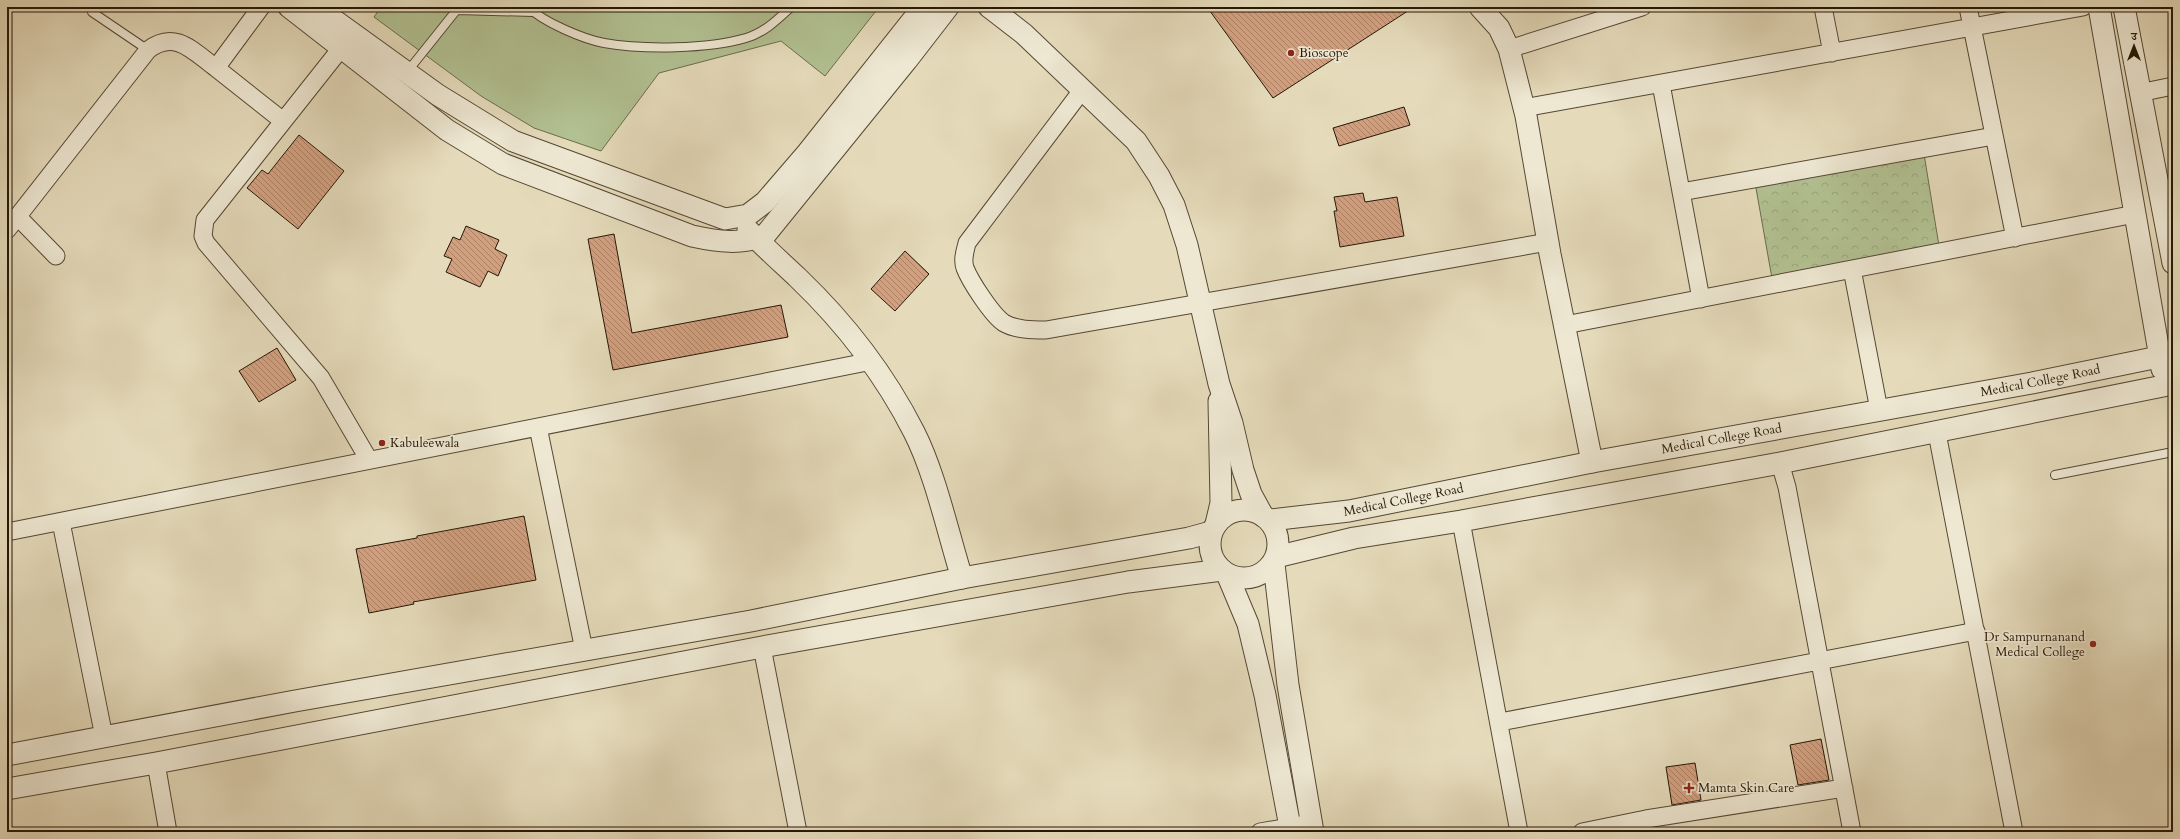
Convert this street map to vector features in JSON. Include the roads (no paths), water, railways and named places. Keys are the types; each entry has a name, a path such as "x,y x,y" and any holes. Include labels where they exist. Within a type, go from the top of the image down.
{"street":[{"path":"216,68 261,7"},
{"path":"289,7 447,130 503,164 692,236 715,241 756,239 766,234 948,7"},
{"path":"316,7 438,95 513,141 692,209 724,219 748,215 765,202 808,152 923,7"},
{"path":"989,7 1024,34 1136,141 1159,176 1174,205 1181,225 1219,384 1251,494 1278,540 1275,561 1288,685 1312,828 1260,832"},
{"path":"1480,7 1499,28 1508,49 1524,108 1548,242 1592,462"},
{"path":"1508,49 1642,7"},
{"path":"1823,7 1832,53"},
{"path":"1968,7 2015,238"},
{"path":"1524,108 2083,7"},
{"path":"7,789 156,763 762,647 1128,582 1224,572 1241,579 1250,578 1266,571 1275,561 1354,538 1461,521 1780,463 1938,433 2170,385 2166,355 2135,214 2099,7"},
{"path":"2124,7 2139,93 2168,209 2173,263"},
{"path":"56,256 12,223 148,50 157,43 171,40 181,43 216,68 283,122"},
{"path":"342,47 205,220 203,236 206,243 321,378 369,460"},
{"path":"1661,84 1701,299"},
{"path":"2139,93 2173,86"},
{"path":"1083,89 967,244 964,255 965,268 995,315 1005,323 1026,330 1046,330 1548,242"},
{"path":"1681,192 1994,136"},
{"path":"1565,325 2135,214"},
{"path":"735,217 798,278 872,361 915,433 933,481 962,578"},
{"path":"1852,269 1879,410"},
{"name":"Medical College Road","path":"1266,518 1349,511 1592,462 2032,383 2166,355"},
{"path":"7,532 872,361"},
{"path":"1219,384 1218,432 1221,504 1209,543 1210,551 1213,560 1224,572 1250,631 1265,695 1291,829"},
{"path":"538,427 584,650"},
{"path":"1938,433 2014,832"},
{"path":"1780,463 1787,487 1852,832"},
{"path":"7,755 751,621 962,578 1189,538 1214,528 1223,516 1233,512 1254,511 1266,518"},
{"path":"1461,521 1500,722 1519,832"},
{"path":"61,522 104,737"},
{"path":"1500,722 1976,631"},
{"path":"762,647 798,832"},
{"path":"156,763 168,832"},
{"path":"1582,832 1647,826 1844,788"}],"lane":[{"path":"406,72 458,8 530,9 570,31 603,43 668,47 715,44 748,38 769,26 791,7"},
{"path":"92,12 148,50"},
{"path":"2055,475 2173,452"}],"place":[{"name":"Bioscope","path":"1291,53"},
{"name":"Kabuleewala","path":"382,443"},
{"name":"Dr Sampurnanand Medical College","path":"2093,644"},
{"name":"Mamta Skin Care","path":"1689,788"}]}
